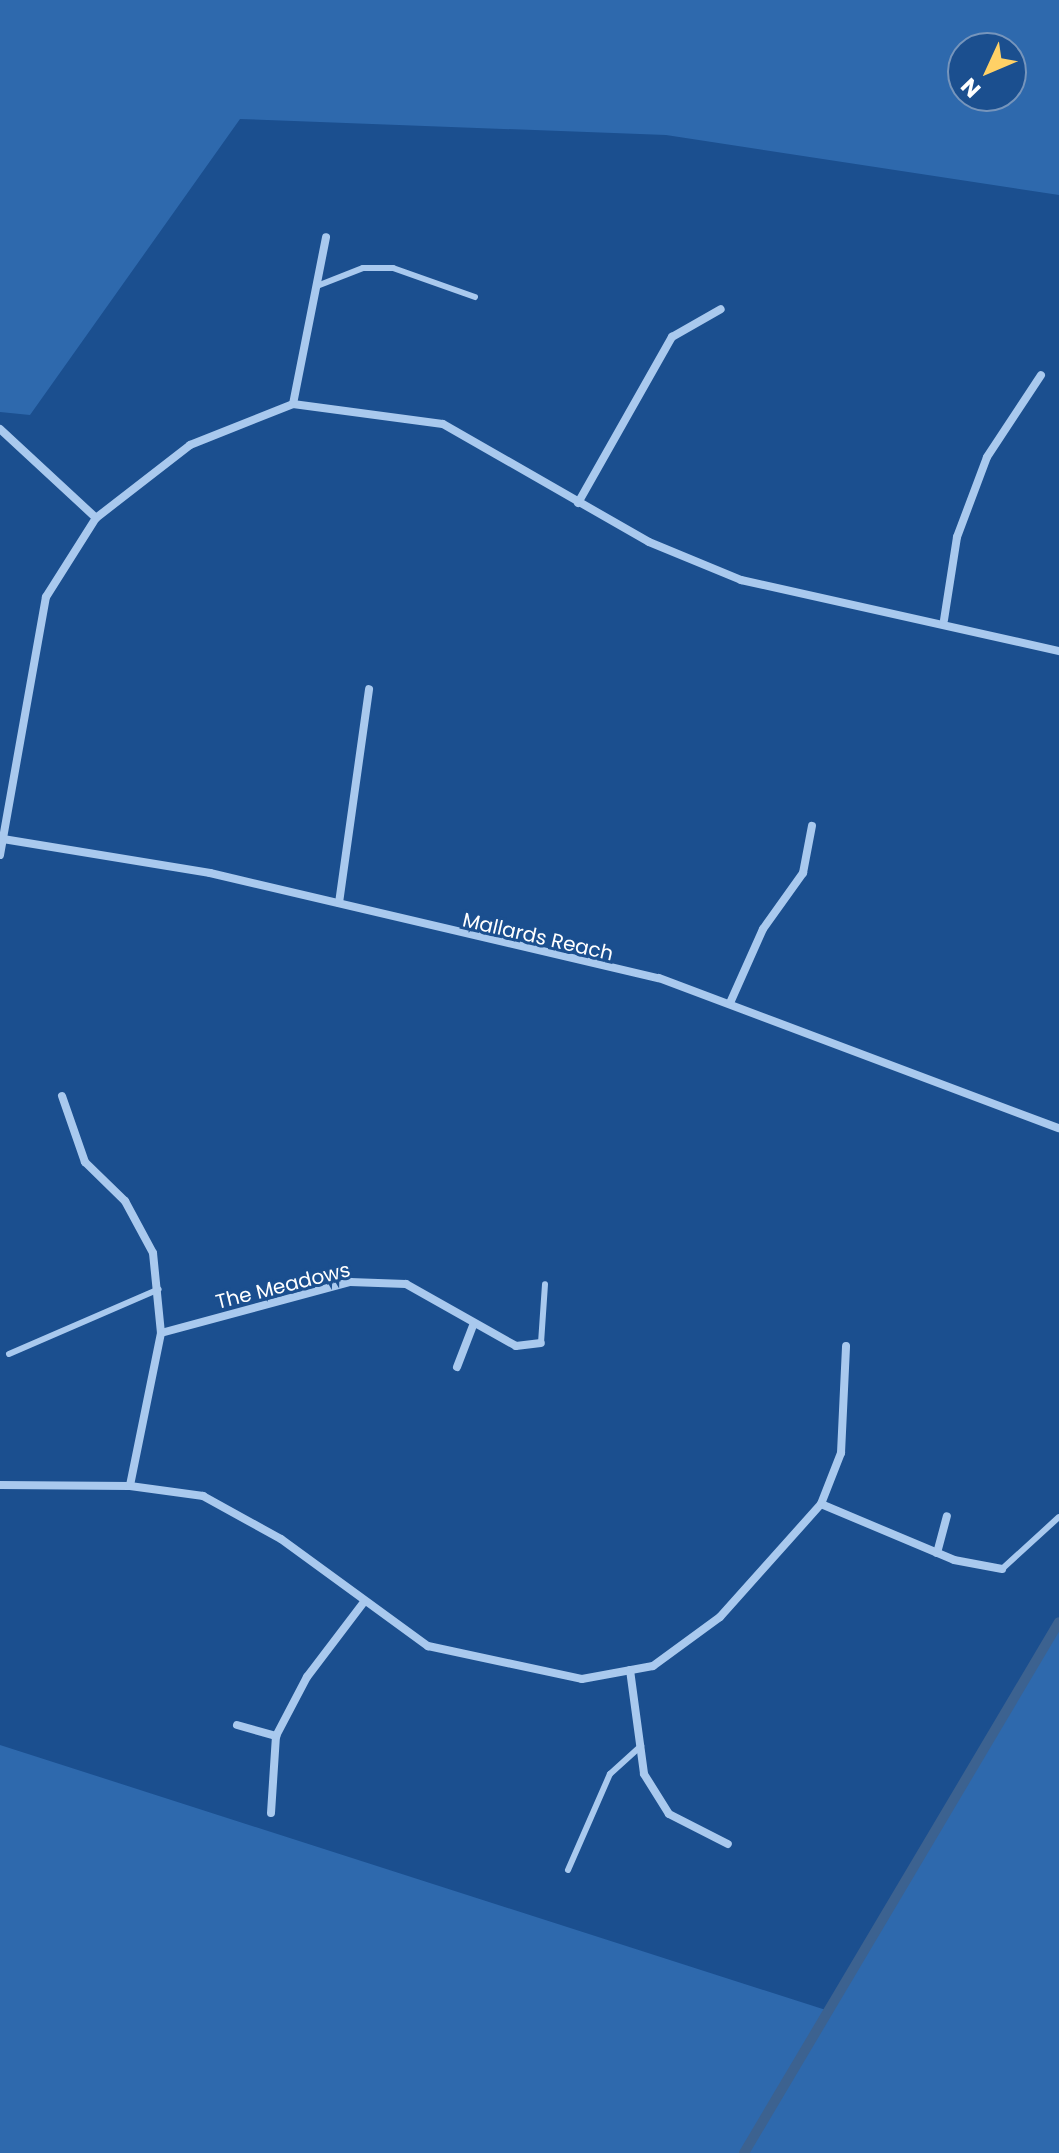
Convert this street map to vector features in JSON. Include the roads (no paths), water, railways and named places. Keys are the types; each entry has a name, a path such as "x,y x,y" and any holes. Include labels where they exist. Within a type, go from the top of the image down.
{"street":[{"path":"293,404 326,237"},
{"path":"578,503 672,337 721,309"},
{"path":"944,620 957,537 987,457 1041,375"},
{"path":"0,855 46,597 96,518 190,445 293,404 443,424 578,503 741,580 944,620 1059,651"},
{"path":"0,429 96,518"},
{"path":"339,903 369,689"},
{"path":"730,1003 763,929 803,873 812,826"},
{"name":"Mallards Reach","path":"3,839 339,903 659,978 1059,1128"},
{"path":"62,1096 85,1162 125,1201 153,1253 161,1333 130,1486"},
{"name":"The Meadows","path":"161,1333 350,1282 406,1284 516,1346 541,1343"},
{"path":"457,1367 474,1323"},
{"path":"0,1485 130,1486 203,1496 281,1539 428,1646 500,1665 582,1679 653,1666 720,1617 821,1504 841,1453 846,1346"},
{"path":"821,1504 937,1553 1002,1569"},
{"path":"937,1553 947,1516"},
{"path":"271,1813 276,1736 307,1677 364,1602"},
{"path":"630,1670 644,1774 669,1814 728,1844"},
{"path":"237,1725 276,1736"}],"lane":[{"path":"317,286 363,268 393,268 475,297"},
{"path":"541,1343 545,1284"},
{"path":"9,1354 159,1289"},
{"path":"1002,1569 1059,1517"},
{"path":"568,1870 610,1774 641,1746"}],"waterway":[{"path":"744,2153 1059,1622"}]}
